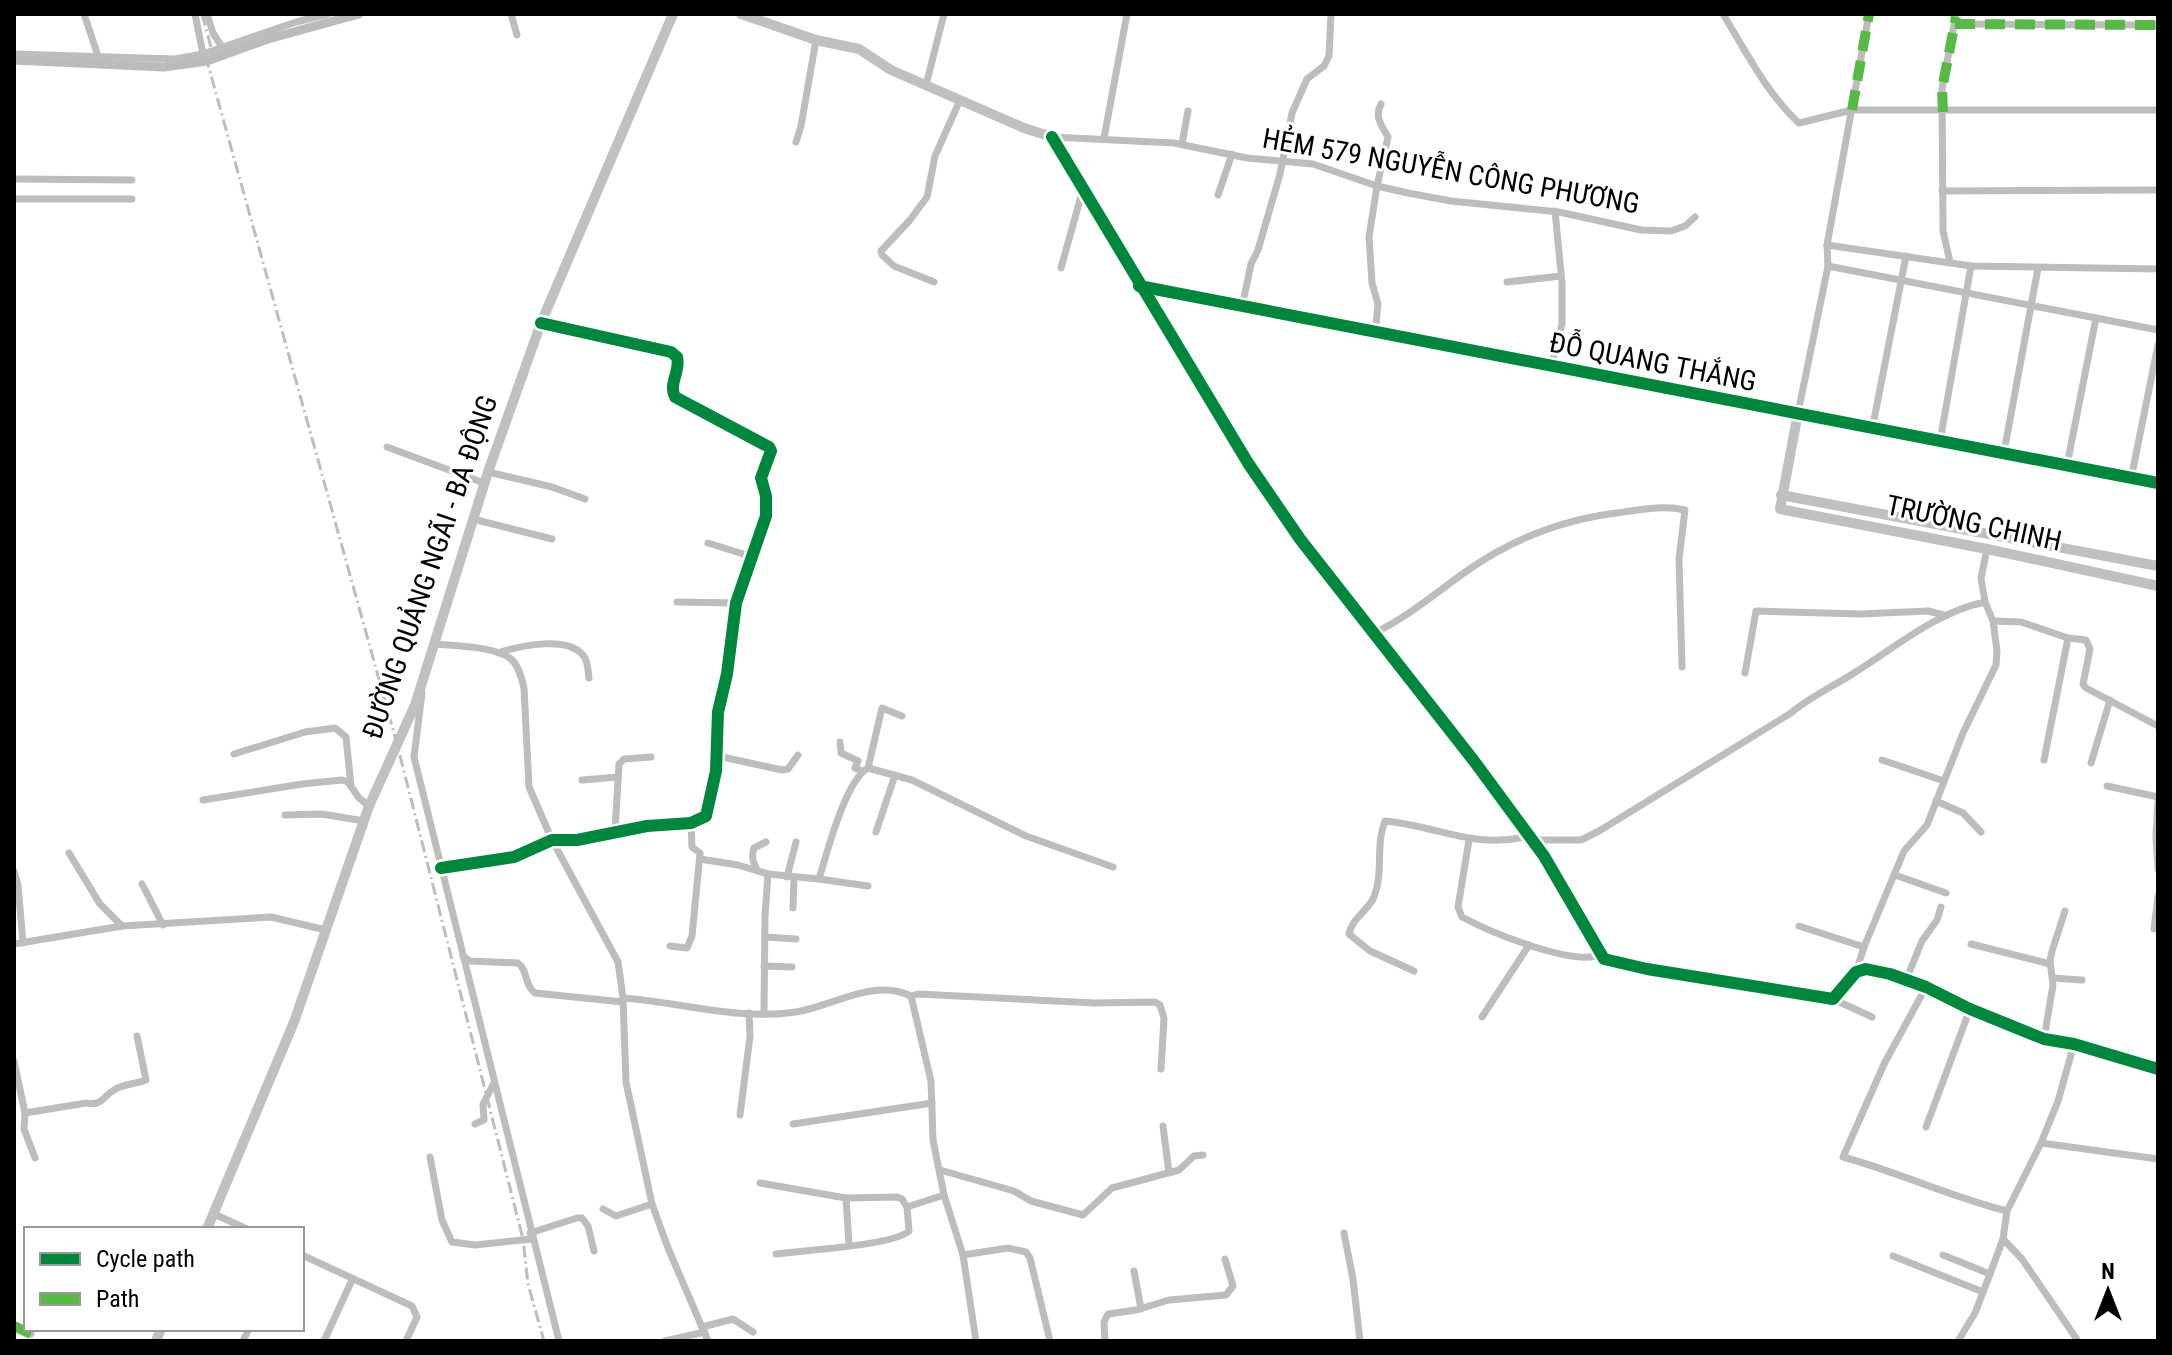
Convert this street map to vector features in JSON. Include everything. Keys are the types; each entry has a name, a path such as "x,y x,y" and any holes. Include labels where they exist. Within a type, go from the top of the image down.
{"street":[{"path":"84,14 98,56"},
{"path":"195,14 203,54"},
{"path":"207,14 213,33 222,47"},
{"path":"14,54 175,59 203,54 328,14"},
{"path":"511,14 517,35"},
{"name":"ĐƯỜNG QUẢNG NGÃI - BA ĐỘNG","path":"208,1227 294,1022 369,806 415,705 486,477 541,323 673,14"},
{"name":"HẺM 579 NGUYỄN CÔNG PHƯƠNG","path":"741,14 816,40 859,49 891,70 1024,128 1052,137 1182,144 1313,164 1377,186 1451,201 1555,211 1658,232 1685,226 1695,217"},
{"path":"926,85 944,14"},
{"path":"1104,138 1127,14"},
{"path":"1242,307 1292,113 1307,79 1324,66 1329,56 1331,14"},
{"path":"1723,14 1752,65 1787,113 1799,123 1852,110 2158,110"},
{"path":"1781,495 1828,266 1827,245 1869,14"},
{"path":"1950,262 1943,231 1942,89 1956,14"},
{"path":"1955,24 2158,25"},
{"path":"796,142 816,40"},
{"path":"934,282 894,266 881,251 927,197 935,156 960,100"},
{"path":"1375,334 1378,304 1372,283 1369,237 1388,137 1379,120 1381,104"},
{"path":"1182,144 1188,111"},
{"path":"1052,137 1248,463 1300,539 1531,838 1604,959 1647,969 1833,999 1872,1017"},
{"path":"1218,195 1232,154"},
{"path":"14,179 132,180"},
{"path":"1061,268 1083,189"},
{"path":"1942,191 2158,190"},
{"path":"14,199 132,199"},
{"path":"1551,367 1562,324 1555,211"},
{"path":"1827,245 1971,266 2158,269"},
{"path":"1872,430 1906,256"},
{"path":"1828,266 2158,330"},
{"path":"1940,441 1971,266"},
{"path":"2004,452 2038,268"},
{"path":"1507,282 1561,276"},
{"name":"ĐỖ QUANG THẮNG","path":"1139,286 2158,483"},
{"path":"2067,465 2096,318"},
{"path":"441,868 514,857 552,840 577,840 615,831 691,823 706,816 718,756 718,712 727,674 736,603 766,516 766,496 761,478 771,451 769,447 675,397 672,386 678,360 671,352 541,323"},
{"path":"2131,479 2158,345"},
{"path":"387,447 486,477 552,487 585,499"},
{"name":"TRƯỜNG CHINH","path":"2158,566 1781,495 1780,509 2158,586"},
{"path":"1374,633 1399,622 1468,570 1524,536 1597,515 1680,508 1685,510 1679,559 1682,667"},
{"path":"473,519 552,539"},
{"path":"708,543 753,557"},
{"path":"1833,999 1856,972 1904,851 1927,825 1963,733 1996,665 1993,621 1985,602 1981,578 1987,549"},
{"path":"677,602 736,603"},
{"path":"1414,971 1370,951 1349,934 1351,925 1370,904 1375,892 1380,867 1379,835 1385,821 1469,840 1581,840 1944,615 1985,602"},
{"path":"1745,673 1756,611 1861,614 1928,611 1944,615"},
{"path":"1993,621 2030,624 2090,643 2083,684 2091,692 2158,726"},
{"path":"2044,760 2068,638"},
{"path":"435,644 498,653 512,660 521,676 529,787 552,840 618,962 623,1000 626,1082 652,1204 708,1341"},
{"path":"498,653 529,645 569,646 584,657 589,678"},
{"path":"422,678 421,714 413,748 414,757 559,1341"},
{"path":"2091,763 2110,700"},
{"path":"819,879 833,829 850,790 865,769 882,708 902,716"},
{"path":"234,754 305,732 335,728 346,737 351,786"},
{"path":"840,742 841,753 858,761 855,768 912,780 1026,836 1113,867"},
{"path":"718,756 782,770 788,769 798,755"},
{"path":"615,831 621,761 651,757"},
{"path":"1882,760 1944,781"},
{"path":"876,832 895,775"},
{"path":"582,780 618,777"},
{"path":"203,800 342,780 369,806"},
{"path":"2107,786 2158,798 2158,869"},
{"path":"1936,801 1963,813 1981,832"},
{"path":"285,815 322,814 364,821"},
{"path":"670,946 687,948 691,943 700,853 692,847 691,823"},
{"path":"1469,840 1459,912 1473,923 1529,945 1585,958 1601,955"},
{"path":"758,871 752,854 754,848 766,842"},
{"path":"793,908 791,877 796,842"},
{"path":"69,853 100,904 122,926"},
{"path":"700,859 768,874 868,886"},
{"path":"14,871 18,885 18,944 122,926 271,917 326,930"},
{"path":"764,1013 768,874"},
{"path":"1895,875 1946,893"},
{"path":"142,884 163,925"},
{"path":"2154,929 2158,896"},
{"path":"1906,980 1922,941 1937,920 1941,907"},
{"path":"2044,1039 2053,978 2050,964 2052,951 2065,911"},
{"path":"1799,926 1864,947"},
{"path":"765,937 796,939"},
{"path":"1971,944 2050,964"},
{"path":"1482,1017 1529,945"},
{"path":"463,956 478,962 518,963 535,993 749,1013 801,1011 876,991 901,991 911,996 1094,1003 1155,1002 1160,1005 1164,1018 1161,1069"},
{"path":"764,966 792,967"},
{"path":"1856,972 1875,970 1926,987 2044,1039 2074,1044 2158,1069"},
{"path":"2053,978 2082,980"},
{"path":"1926,987 1884,1064 1843,1157 1876,1165 1970,1202 2007,1211"},
{"path":"911,996 928,1066 933,1140 944,1195 963,1255 976,1341"},
{"path":"1926,1127 1970,1009"},
{"path":"740,1115 750,1036 749,1013"},
{"path":"25,1113 86,1103 96,1105 104,1102 113,1090 146,1080 137,1036"},
{"path":"1958,1341 1975,1313 2003,1239 2007,1211 2058,1101 2074,1044"},
{"path":"14,1061 25,1113 24,1129 35,1158"},
{"path":"475,1124 484,1120 483,1104 494,1083"},
{"path":"793,1124 932,1103"},
{"path":"1163,1126 1169,1173"},
{"path":"2041,1143 2158,1159"},
{"path":"940,1170 1083,1215 1112,1188 1179,1170 1194,1156 1203,1155"},
{"path":"430,1157 438,1207 452,1242 475,1245 531,1236 582,1218 588,1226 594,1251"},
{"path":"760,1183 846,1198 897,1197 907,1207 907,1234 776,1254"},
{"path":"907,1207 944,1195"},
{"path":"846,1198 849,1245"},
{"path":"603,1209 616,1216 652,1204"},
{"path":"214,1214 243,1227"},
{"path":"1344,1233 1360,1341"},
{"path":"2003,1239 2022,1259 2078,1341"},
{"path":"963,1255 1008,1248 1026,1252 1050,1341"},
{"path":"1943,1255 1990,1274"},
{"path":"304,1256 412,1306 417,1317 406,1341"},
{"path":"1893,1256 1983,1292"},
{"path":"1105,1341 1105,1316 1169,1300 1226,1295 1233,1286 1225,1259"},
{"path":"1134,1271 1141,1309"},
{"path":"324,1341 352,1280"},
{"path":"665,1341 704,1330 721,1320 733,1319 753,1332"},
{"path":"25,1331 31,1334"}],"waterway":[{"path":"14,60 164,67 207,61 268,39 359,14"}],"railway":[{"path":"202,14 212,51 207,61 397,744 523,1239 528,1284 544,1341"}],"marked path":[{"path":"1852,110 1869,14"},
{"path":"1943,112 1942,89 1956,17"},
{"path":"1955,24 2158,25"},
{"path":"14,1326 24,1331"},
{"path":"25,1331 31,1334"}],"cycle path":[{"path":"1052,137 1248,463 1300,539 1474,761 1544,856 1604,959 1647,969 1833,999 1856,972 1866,969 1926,987 2044,1039 2074,1044 2158,1069"},
{"path":"1139,286 2158,483"},
{"path":"441,868 514,857 552,840 577,840 647,826 691,823 706,816 716,771 718,712 727,674 736,603 766,516 766,496 761,478 771,451 769,447 675,397 673,387 677,357 671,352 541,323"}]}
